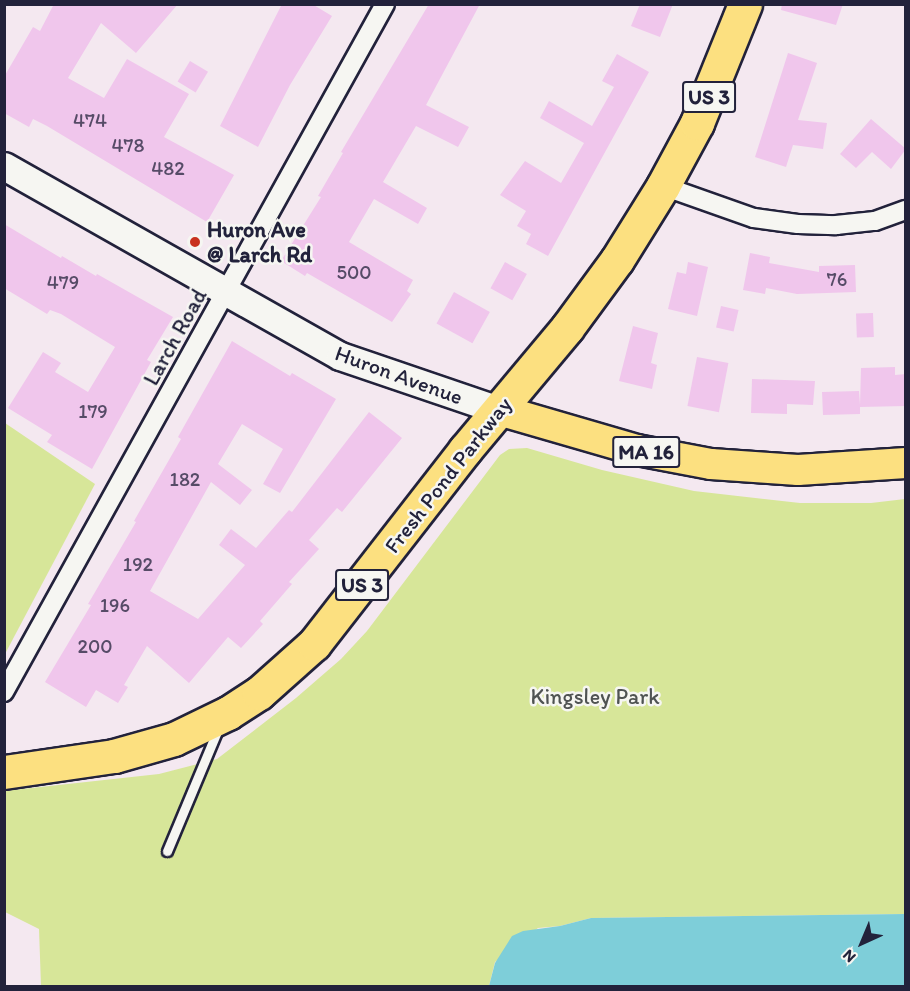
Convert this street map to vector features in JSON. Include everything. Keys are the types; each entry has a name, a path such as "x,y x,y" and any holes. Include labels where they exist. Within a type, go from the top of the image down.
{"highway":[{"name":"Fresh Pond Parkway","path":"4,772 134,752 174,739 223,715 275,680 321,636 598,286 663,186 706,105 745,4"}],"main road":[{"name":"Huron Avenue","path":"499,410 628,448 711,464 798,470 906,463"}],"street":[{"name":"Larch Road","path":"4,692 228,292 384,4"},
{"name":"Huron Avenue","path":"4,166 340,356 499,410"},
{"path":"663,186 733,211 771,221 824,225 906,219"},
{"path":"875,221 906,210"}],"lane":[{"path":"167,851 223,715"}],"green space":[{"path":"4,423 95,484 5,654"},
{"name":"Kingsley Park","path":"527,448 602,470 694,491 800,503 871,503 905,499 905,914 591,918 560,926 538,928 495,962 489,986 41,986 39,929 5,912 4,791 159,774 217,759 296,698 341,659 367,631 500,455 509,449"}],"water":[{"path":"905,914 905,986 489,986 495,963 512,936 523,931 560,926 591,918"}],"building":[{"path":"54,4 178,4 136,53 101,23 68,78 104,98 127,59 189,94 164,137 234,175 207,222 47,126 33,119 29,127 4,113 4,77 33,27 40,31"},
{"path":"282,4 312,4 332,16 290,85 258,147 220,126"},
{"path":"429,4 480,4 426,105 469,127 458,147 416,126 383,182 427,208 418,224 374,199 349,242 413,280 407,291 411,294 392,322 307,273 305,276 281,261 321,197 318,196 343,153 341,152"},
{"path":"640,4 673,4 660,37 631,26"},
{"path":"782,4 843,4 836,25 781,10"},
{"path":"788,53 817,63 798,120 827,123 823,149 793,145 786,167 755,157"},
{"path":"617,54 649,72 548,256 526,244 531,234 517,226 526,211 500,195 525,161 561,183 584,143 540,118 549,101 592,126 614,87 602,81"},
{"path":"190,61 208,72 196,92 178,82"},
{"path":"871,119 906,149 891,169 872,152 856,168 840,154"},
{"path":"4,224 61,258 62,256 96,276 97,274 173,317 147,360 151,362 92,469 47,442 52,435 8,408 43,352 61,363 55,372 88,392 115,347 61,314 50,310 47,314 4,288"},
{"path":"750,253 770,257 769,263 819,272 819,266 855,265 856,292 797,294 766,288 765,294 743,290"},
{"path":"505,262 527,274 512,300 490,288"},
{"path":"688,262 708,267 697,316 668,309 677,272 686,274"},
{"path":"454,292 490,312 472,343 437,323"},
{"path":"721,306 739,310 734,331 716,327"},
{"path":"873,313 874,337 857,338 856,314"},
{"path":"633,326 658,333 651,363 657,365 652,389 619,381"},
{"path":"232,341 290,376 292,373 336,399 280,493 263,484 283,449 242,424 218,464 252,490 240,505 211,482 150,591 198,619 245,565 219,545 231,529 256,548 289,510 292,512 369,412 402,438 342,512 337,508 309,540 319,549 289,582 292,584 260,621 263,624 241,648 228,637 189,683 147,646 124,685 128,687 118,703 96,690 86,707 45,682 91,605 88,604 136,522 134,521 181,439 178,437"},
{"path":"697,357 728,363 719,412 687,406"},
{"path":"895,367 895,375 906,374 906,406 860,407 860,414 823,415 822,392 859,391 860,405 861,368"},
{"path":"752,379 815,381 813,405 787,404 787,414 751,413"}],"place":[{"name":"Huron Ave @ Larch Rd","path":"195,242"}]}
